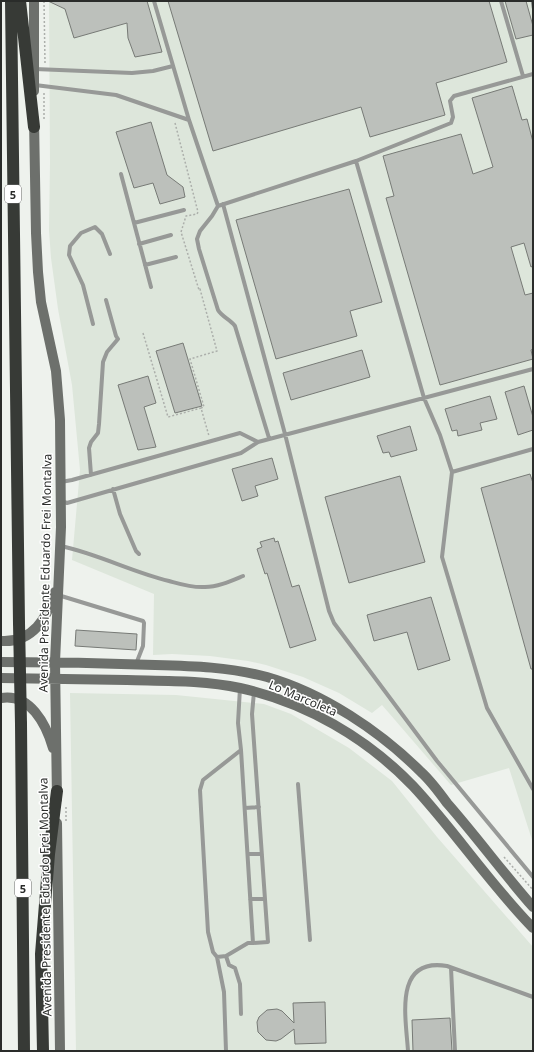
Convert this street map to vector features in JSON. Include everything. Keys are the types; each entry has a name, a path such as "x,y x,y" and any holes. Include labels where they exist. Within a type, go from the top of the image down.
{"highway":[{"name":"5","path":"11,1 24,1051"},
{"path":"20,1 34,127"},
{"path":"43,1051 41,980 42,948 49,854 56,791"}],"main road":[{"name":"Avenida Presidente Eduardo Frei Montalva","path":"34,1 40,69 34,86 38,272 42,306 57,379 60,420 61,501 55,662 60,1051"},
{"path":"1,642 27,635 39,625 47,612 59,577"},
{"name":"Lo Marcoleta","path":"1,662 55,662 212,667 268,677 308,693 347,714 395,748 423,773 533,907"},
{"name":"Lo Marcoleta","path":"1,678 190,681 254,691 318,716 357,739 381,757 413,786 498,889 533,928"},
{"path":"1,698 17,699 28,705 36,712 48,733 56,759"},
{"path":"432,810 440,808 447,802"},
{"path":"448,827 454,821 462,820"}],"lane":[{"path":"154,1 189,120 218,206"},
{"path":"501,1 523,76"},
{"path":"40,69 132,73 152,71 173,66"},
{"path":"269,438 235,326 231,321 220,315 199,249 197,239 200,232 218,206 356,161 451,123 453,117 450,101 454,96 533,74"},
{"path":"34,86 116,95 189,120"},
{"path":"356,161 424,398 440,435 452,472 442,557 487,708 533,789"},
{"path":"120,174 151,287"},
{"path":"223,204 285,434 329,611 334,623 437,761 533,877"},
{"path":"134,223 184,210"},
{"path":"92,324 83,285 69,255 70,246 81,233 95,228 102,234 110,254"},
{"path":"139,244 171,234"},
{"path":"145,265 176,257"},
{"path":"91,475 89,448 98,432 103,362 105,356 118,339 106,300"},
{"path":"61,501 67,502 241,453 258,442 269,438 533,370"},
{"path":"60,482 91,475 240,433 258,442"},
{"path":"452,472 533,449"},
{"path":"114,489 120,514 136,551 139,554"},
{"path":"60,545 158,578 187,586 205,587 220,584 243,576"},
{"path":"58,595 144,623 143,646 136,664"},
{"path":"240,688 238,724 245,808 253,943"},
{"path":"217,957 226,956 248,943 268,942 252,714 254,691"},
{"path":"226,1051 224,992 217,957 213,952 208,932 200,790 203,780 241,750"},
{"path":"298,784 310,940"},
{"path":"245,808 259,807"},
{"path":"248,854 262,854"},
{"path":"250,899 264,899"},
{"path":"226,956 229,965 235,968 240,984 241,1014"},
{"path":"408,1051 405,1001 406,994 409,981 415,972 427,966 440,965 451,968 533,997"},
{"path":"451,968 455,1051"}],"path":[{"path":"40,69 44,1"},
{"path":"142,333 168,417 204,407 190,359 218,351 181,232 186,216 197,214 198,212 173,115"},
{"path":"201,408 211,441"}],"shaded area":[{"path":"49,1 533,1 533,843 509,768 451,785 382,705 372,713 339,693 303,677 248,661 210,656 172,654 153,655 154,594 72,560 80,470 72,385 58,309 49,230"},
{"path":"70,693 176,695 264,704 291,714 349,748 392,781 437,837 533,947 533,1051 76,1051"}],"building":[{"path":"48,1 147,1 162,52 135,57 128,38 127,23 74,38 65,9"},
{"path":"168,1 489,1 507,62 436,83 445,115 370,137 361,107 213,151"},
{"path":"505,1 526,1 533,26 533,35 516,39"},
{"path":"512,86 522,120 527,119 533,142 533,266 531,267 524,243 511,247 525,295 533,293 533,349 531,350 533,359 440,385 386,198 394,196 383,156 461,134 473,174 493,167 472,98"},
{"path":"151,122 167,175 183,187 185,197 160,204 153,183 134,188 116,132"},
{"path":"349,189 382,302 350,311 357,336 276,359 236,220"},
{"path":"183,343 202,406 175,413 156,351"},
{"path":"362,350 370,377 291,400 283,373"},
{"path":"148,376 156,403 144,407 156,447 138,450 118,385"},
{"path":"524,386 533,417 533,430 518,435 505,392"},
{"path":"490,396 497,419 480,423 482,430 458,436 457,430 452,431 445,409"},
{"path":"410,426 417,450 391,457 389,452 383,453 377,436"},
{"path":"272,458 278,479 255,486 258,496 242,501 232,469"},
{"path":"530,474 533,483 533,669 531,669 481,488"},
{"path":"400,476 425,562 349,583 325,497"},
{"path":"274,538 275,542 278,541 292,587 299,585 316,640 290,648 267,573 265,574 257,549 262,547 260,542"},
{"path":"431,597 450,660 418,670 407,632 374,641 367,615"},
{"path":"76,630 137,634 136,650 75,646"},
{"path":"325,1002 326,1043 295,1044 294,1029 276,1041 266,1040 258,1032 257,1022 259,1017 267,1010 277,1009 282,1011 294,1023 293,1003"},
{"path":"450,1018 452,1051 413,1051 412,1020"}],"railway":[{"path":"532,1 533,8"}]}
